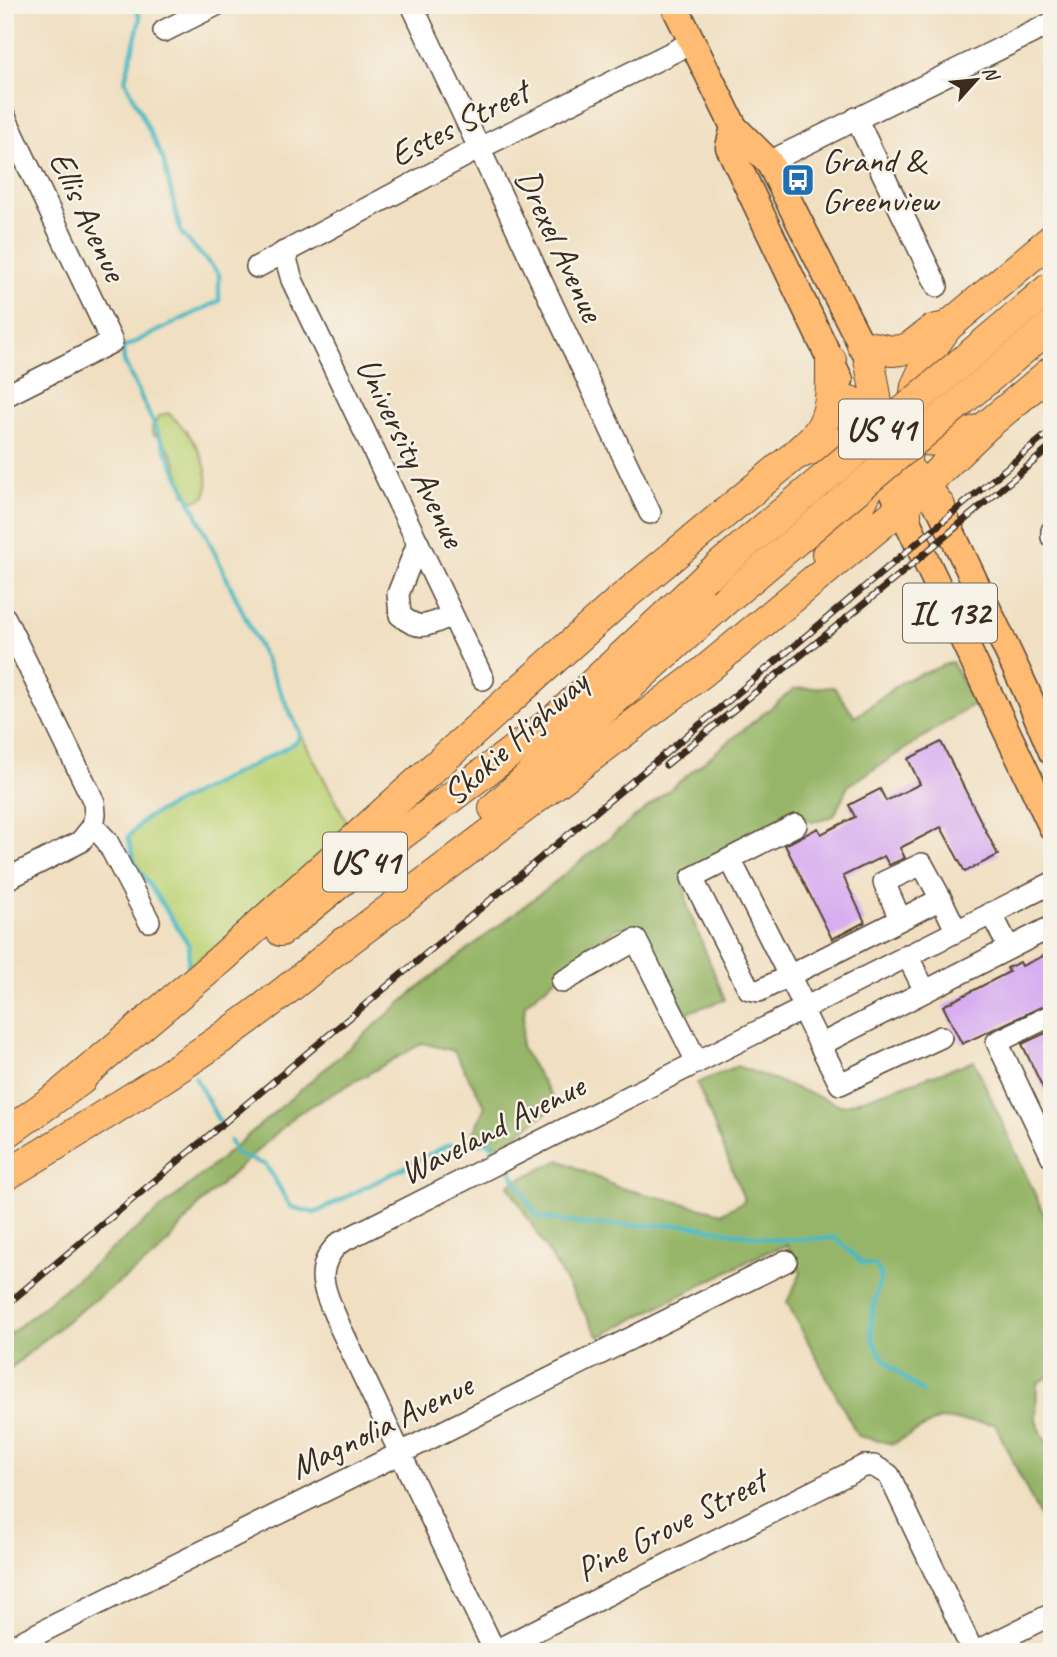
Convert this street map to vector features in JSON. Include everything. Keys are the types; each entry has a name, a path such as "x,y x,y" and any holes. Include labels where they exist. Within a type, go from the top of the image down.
{"highway":[{"path":"903,468 916,386 935,344 947,327 1052,239"},
{"name":"Skokie Highway","path":"5,1134 161,1026 364,863 555,719 710,573 1052,286"},
{"name":"Skokie Highway","path":"5,1176 167,1074 267,1004 331,953 722,603 1052,325"},
{"path":"903,468 866,352 901,350 910,347 932,330 947,327"},
{"path":"64,1091 220,960 621,599 794,456 819,431 828,410 831,396 831,360"},
{"path":"331,953 703,672 808,584 903,468 985,427 1052,371"},
{"path":"850,401 868,416 903,468"},
{"path":"808,584 858,510 903,468 941,441 985,427"},
{"path":"794,456 838,442 862,443 903,468"},
{"path":"5,1198 157,1096 267,1004"}],"main road":[{"path":"674,5 734,127 769,162 866,352"},
{"path":"734,127 729,147 850,401"},
{"name":"IL 132","path":"903,468 1019,676 1052,752"},
{"name":"IL 132","path":"903,468 1052,827"}],"street":[{"path":"164,31 216,5"},
{"name":"Drexel Avenue","path":"412,5 650,513"},
{"path":"769,162 1052,23"},
{"name":"Estes Street","path":"257,267 478,149 693,42"},
{"name":"Ellis Avenue","path":"5,117 112,342 5,396"},
{"path":"856,118 937,286"},
{"name":"University Avenue","path":"284,252 292,279 483,679"},
{"path":"1052,531 1052,537"},
{"path":"418,544 398,594 400,615 411,625 423,627 452,615"},
{"path":"5,618 94,802 95,814 93,826 80,842 5,880"},
{"path":"796,825 692,878 749,989 759,990 941,899"},
{"path":"93,826 107,841 149,921"},
{"path":"730,859 840,1084 941,1037"},
{"path":"900,919 884,882 922,864 956,930"},
{"name":"Waveland Avenue","path":"400,1454 325,1289 322,1276 324,1263 339,1242 1052,883"},
{"path":"991,912 1009,948"},
{"path":"820,1045 1047,929 1052,939"},
{"path":"562,982 636,940 697,1062"},
{"path":"907,955 925,991"},
{"path":"1052,1015 997,1042 1052,1157"},
{"name":"Magnolia Avenue","path":"5,1650 786,1261"},
{"path":"400,1454 494,1652"},
{"name":"Pine Grove Street","path":"494,1652 864,1465 881,1468 889,1475 975,1652"},
{"path":"975,1652 1052,1614"}],"green space":[{"path":"168,413 185,430 204,462 207,473 205,497 195,501 185,495 171,452 160,438 152,433 152,427 159,416"},
{"path":"952,662 974,704 848,786 834,816 812,822 793,809 683,876 688,908 725,1000 685,1013 641,926 617,928 525,1004 521,1047 557,1105 501,1146 472,1135 485,1106 454,1051 423,1043 297,1114 201,1203 159,1253 69,1319 5,1373 5,1338 216,1163 424,983 550,886 794,689 834,687 855,717 903,681"},
{"path":"300,733 350,828 237,932 188,967 189,945 135,863 128,837 146,818 284,749 298,741"},
{"path":"974,1061 1047,1221 1052,1223 1052,1375 1037,1383 1036,1421 1052,1454 1052,1542 995,1424 939,1419 893,1444 858,1436 787,1302 801,1273 787,1245 762,1254 599,1337 508,1185 560,1160 617,1187 722,1213 745,1201 697,1083 737,1066 843,1106"}],"building":[{"path":"941,742 998,855 965,872 941,827 900,848 905,858 889,865 884,856 843,876 865,922 832,939 785,845 818,828 821,834 855,817 849,805 880,789 886,801 920,784 908,759"},
{"path":"1045,955 1052,968 1052,1002 962,1044 943,1006 1009,972 1007,968 1020,962 1022,966"},
{"path":"1052,1030 1052,1107 1022,1044"}],"waterway":[{"path":"136,5 140,19 125,80 163,159 181,233 219,274 219,301 123,348 124,361 300,733 298,741 284,749 146,818 128,837 135,863 189,945 188,967 185,972"},
{"path":"195,1077 220,1123"},
{"path":"230,1141 236,1154 266,1165 291,1207 315,1213 448,1145 489,1142 496,1151"},
{"path":"508,1166 537,1217 588,1225 688,1225 778,1240 836,1238 862,1263 875,1265 881,1274 871,1324 875,1345 888,1363 923,1392"}],"railway":[{"path":"5,1306 1052,430"},
{"path":"666,765 897,577 1052,446"}],"place":[{"name":"Grand & Greenview","path":"798,180"}]}
